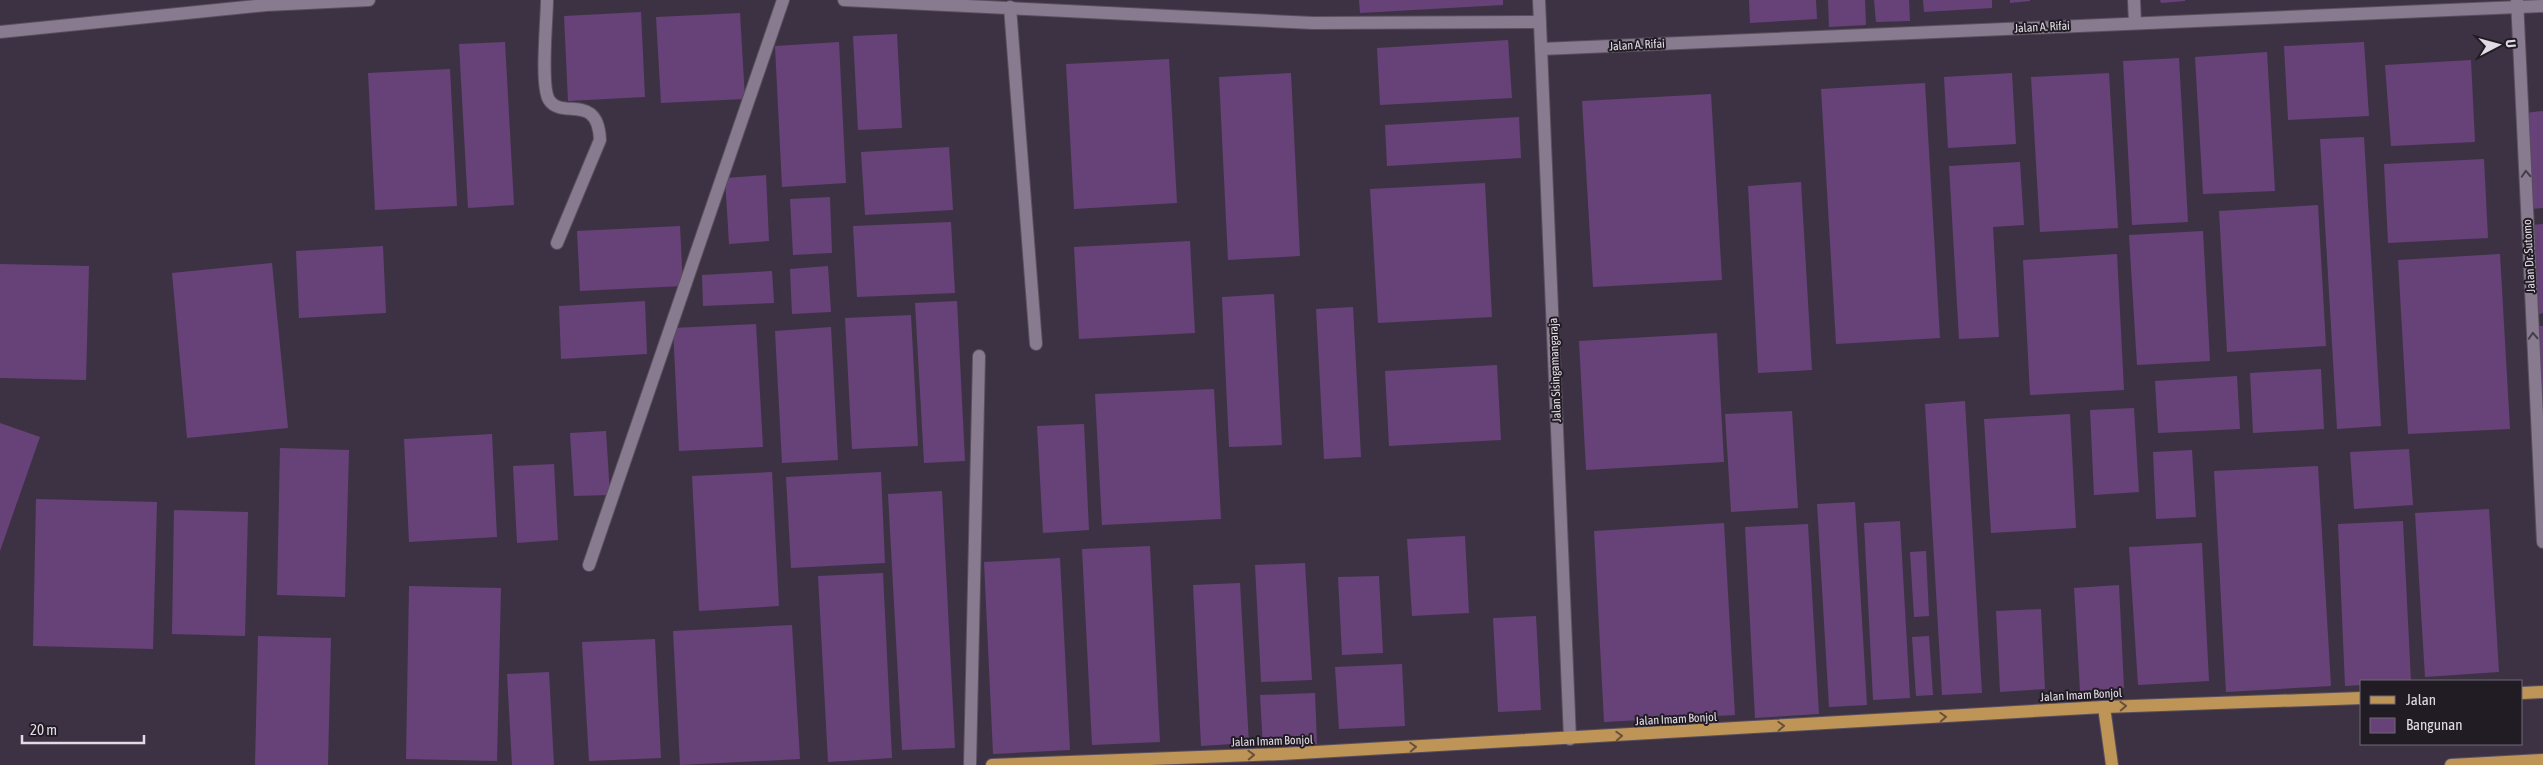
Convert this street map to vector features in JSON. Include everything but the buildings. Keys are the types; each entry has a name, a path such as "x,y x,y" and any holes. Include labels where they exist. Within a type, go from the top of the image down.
{"main road":[{"path":"2523,693 2543,692"},
{"name":"Jalan Imam Bonjol","path":"992,765 1281,754 1570,739 2104,707 2360,698"},
{"path":"2104,707 2112,765"},
{"path":"2451,765 2543,760"}],"street":[{"path":"0,32 266,5 370,0"},
{"path":"547,0 545,88 550,101 559,107 586,111 595,118 600,128 600,140 557,243"},
{"path":"588,565 783,0"},
{"path":"844,0 1313,22 1540,22"},
{"name":"Jalan Sisingamangaraja","path":"1539,0 1570,739"},
{"path":"2134,0 2135,23"},
{"name":"Jalan A. Rifai","path":"1541,49 2135,23 2518,3 2543,6"},
{"name":"Jalan Dr. Sutomo","path":"2518,3 2543,542"},
{"path":"1010,7 1036,344"},
{"path":"970,765 979,356"}]}
